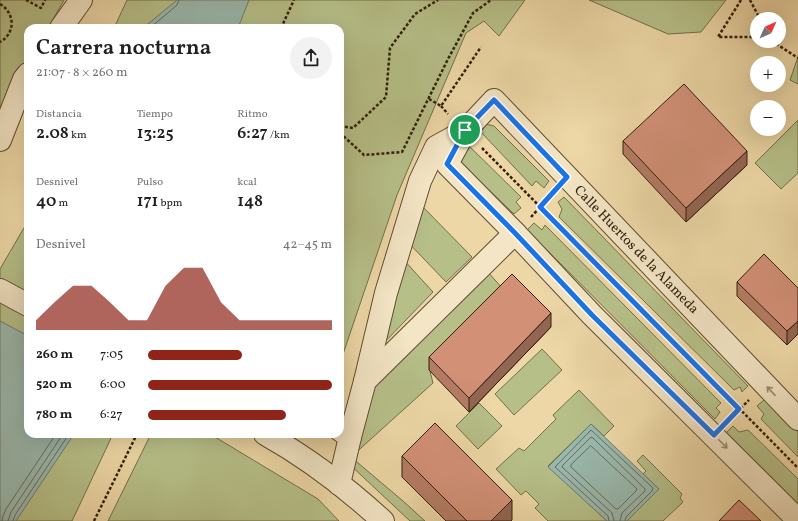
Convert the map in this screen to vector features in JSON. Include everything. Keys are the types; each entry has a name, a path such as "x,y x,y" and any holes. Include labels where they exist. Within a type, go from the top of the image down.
{"street":[{"path":"64,24 81,0"},
{"path":"0,140 24,79"},
{"name":"Calle Huertos de la Alameda","path":"796,414 766,385 494,100 465,130 447,164 515,233 592,315 798,520"},
{"path":"339,484 345,433 365,381 386,293 420,181 436,147 465,130"},
{"path":"365,381 515,233"},
{"path":"3,291 24,303"},
{"path":"272,438 289,447 339,484 383,521"}],"path":[{"path":"26,0 41,8 45,0"},
{"path":"283,24 294,0"},
{"path":"344,127 353,128 386,97 390,48 415,14 438,0"},
{"path":"344,137 364,155 402,152 448,59 473,13 491,0"},
{"path":"741,0 718,37 750,37"},
{"path":"750,0 756,12"},
{"path":"0,4 11,15 12,22 9,35 0,42"},
{"path":"441,106 481,47"},
{"path":"783,48 798,58"},
{"path":"429,99 441,106 798,468"},
{"path":"515,233 567,177"},
{"path":"714,435 739,409 766,385"},
{"path":"94,521 135,438"}],"green space":[{"path":"0,0 64,0 50,24 24,24 24,68 0,108"},
{"path":"127,0 525,0 499,36 484,21 466,33 397,195 344,351 344,24 116,24"},
{"path":"589,0 726,0 701,32 668,34"},
{"path":"798,57 798,84 790,80"},
{"path":"798,120 798,173 781,189 755,163 782,136 786,136 786,132"},
{"path":"486,124 494,126 549,181 544,188 536,181 532,186 479,130"},
{"path":"466,143 521,197 516,202 521,208 514,214 462,164 459,153"},
{"path":"564,197 748,386 742,392 740,387 734,390 559,217 562,209 558,202"},
{"path":"421,205 472,257 446,282 403,237"},
{"path":"534,223 542,230 545,225 721,403 716,408 720,412 715,419 527,230"},
{"path":"24,228 24,438 111,438 72,521 0,521 0,269"},
{"path":"402,258 433,292 378,349"},
{"path":"486,270 504,290 429,367 433,383 351,457 425,521 410,521 346,461 372,384"},
{"path":"542,349 562,370 514,415 495,394"},
{"path":"579,390 614,426 604,436 591,424 548,466 607,521 548,521 535,508 539,504 526,491 521,495 496,469 519,448 524,451 556,419 553,415"},
{"path":"765,399 798,432 798,457 761,419 764,414 757,406"},
{"path":"479,403 502,426 478,449 456,426"},
{"path":"733,426 739,432 748,430 798,479 798,506 725,434"},
{"path":"149,438 217,438 318,499 339,521 108,521"},
{"path":"643,455 682,494 680,498 683,502 663,521 627,521 659,489 643,474 646,471 637,461"}],"water":[{"path":"177,0 249,0 240,24 148,24"},
{"path":"0,321 24,334 24,438 71,438 16,521 0,521"},
{"path":"591,424 659,489 627,521 607,521 548,467"}],"building":[{"path":"684,84 747,151 686,208 623,141"},
{"path":"764,254 798,288 798,321 787,331 737,282"},
{"path":"512,274 551,313 469,398 429,357"},
{"path":"435,423 512,500 491,521 467,521 402,456"},
{"path":"739,500 761,521 719,521"}],"route":[{"path":"494,100 567,177 540,207 739,409 714,435 592,315 515,233 447,164 465,130 494,100"}]}
